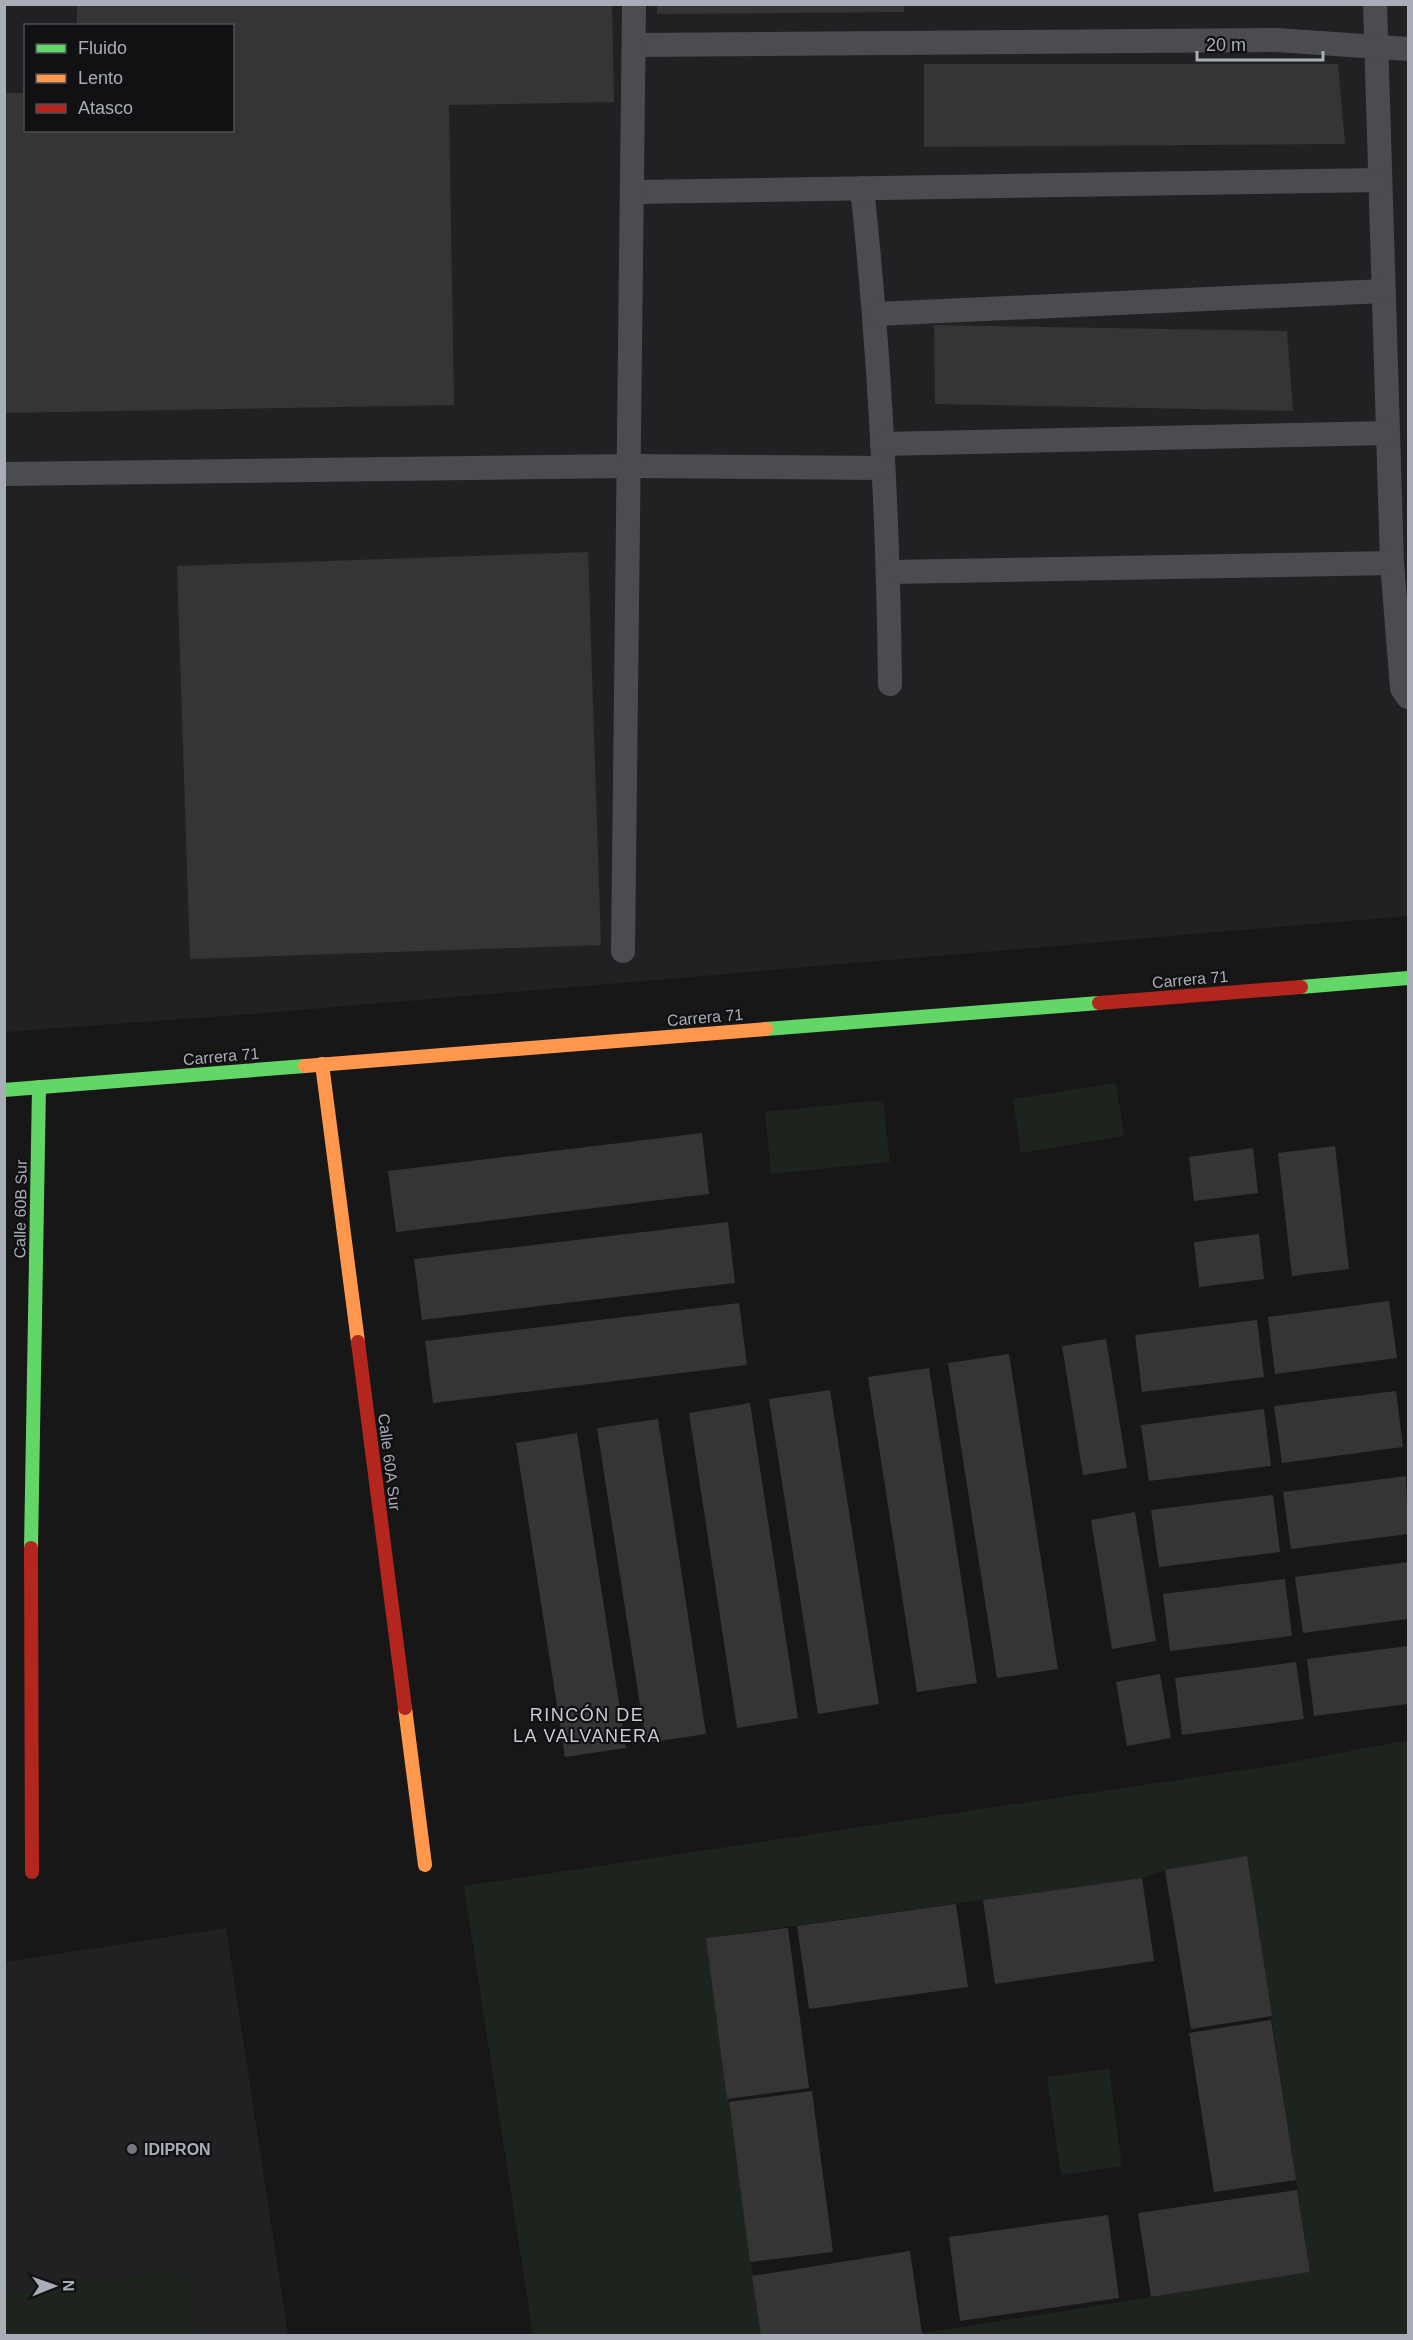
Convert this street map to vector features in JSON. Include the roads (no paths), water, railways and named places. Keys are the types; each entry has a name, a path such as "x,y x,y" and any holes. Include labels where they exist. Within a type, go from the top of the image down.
{"street":[{"name":"Carrera 71","path":"4,1090 1408,978"},
{"name":"Calle 60A Sur","path":"322,1064 425,1864"},
{"name":"Calle 60B Sur","path":"32,1872 31,1471 39,1087"}],"lane":[{"path":"622,951 634,4"},
{"path":"1375,4 1392,563 1402,688 1408,697"},
{"path":"634,45 1276,40 1408,49"},
{"path":"633,192 1380,180"},
{"path":"862,188 876,314 888,572 890,684"},
{"path":"876,314 1384,291"},
{"path":"882,444 1388,433"},
{"path":"4,474 629,466 883,468"},
{"path":"888,572 1392,563"}],"place":[{"name":"IDIPRON","path":"132,2149"}],"district":[{"name":"RINCÓN DE LA VALVANERA","path":"587,1725"}]}
